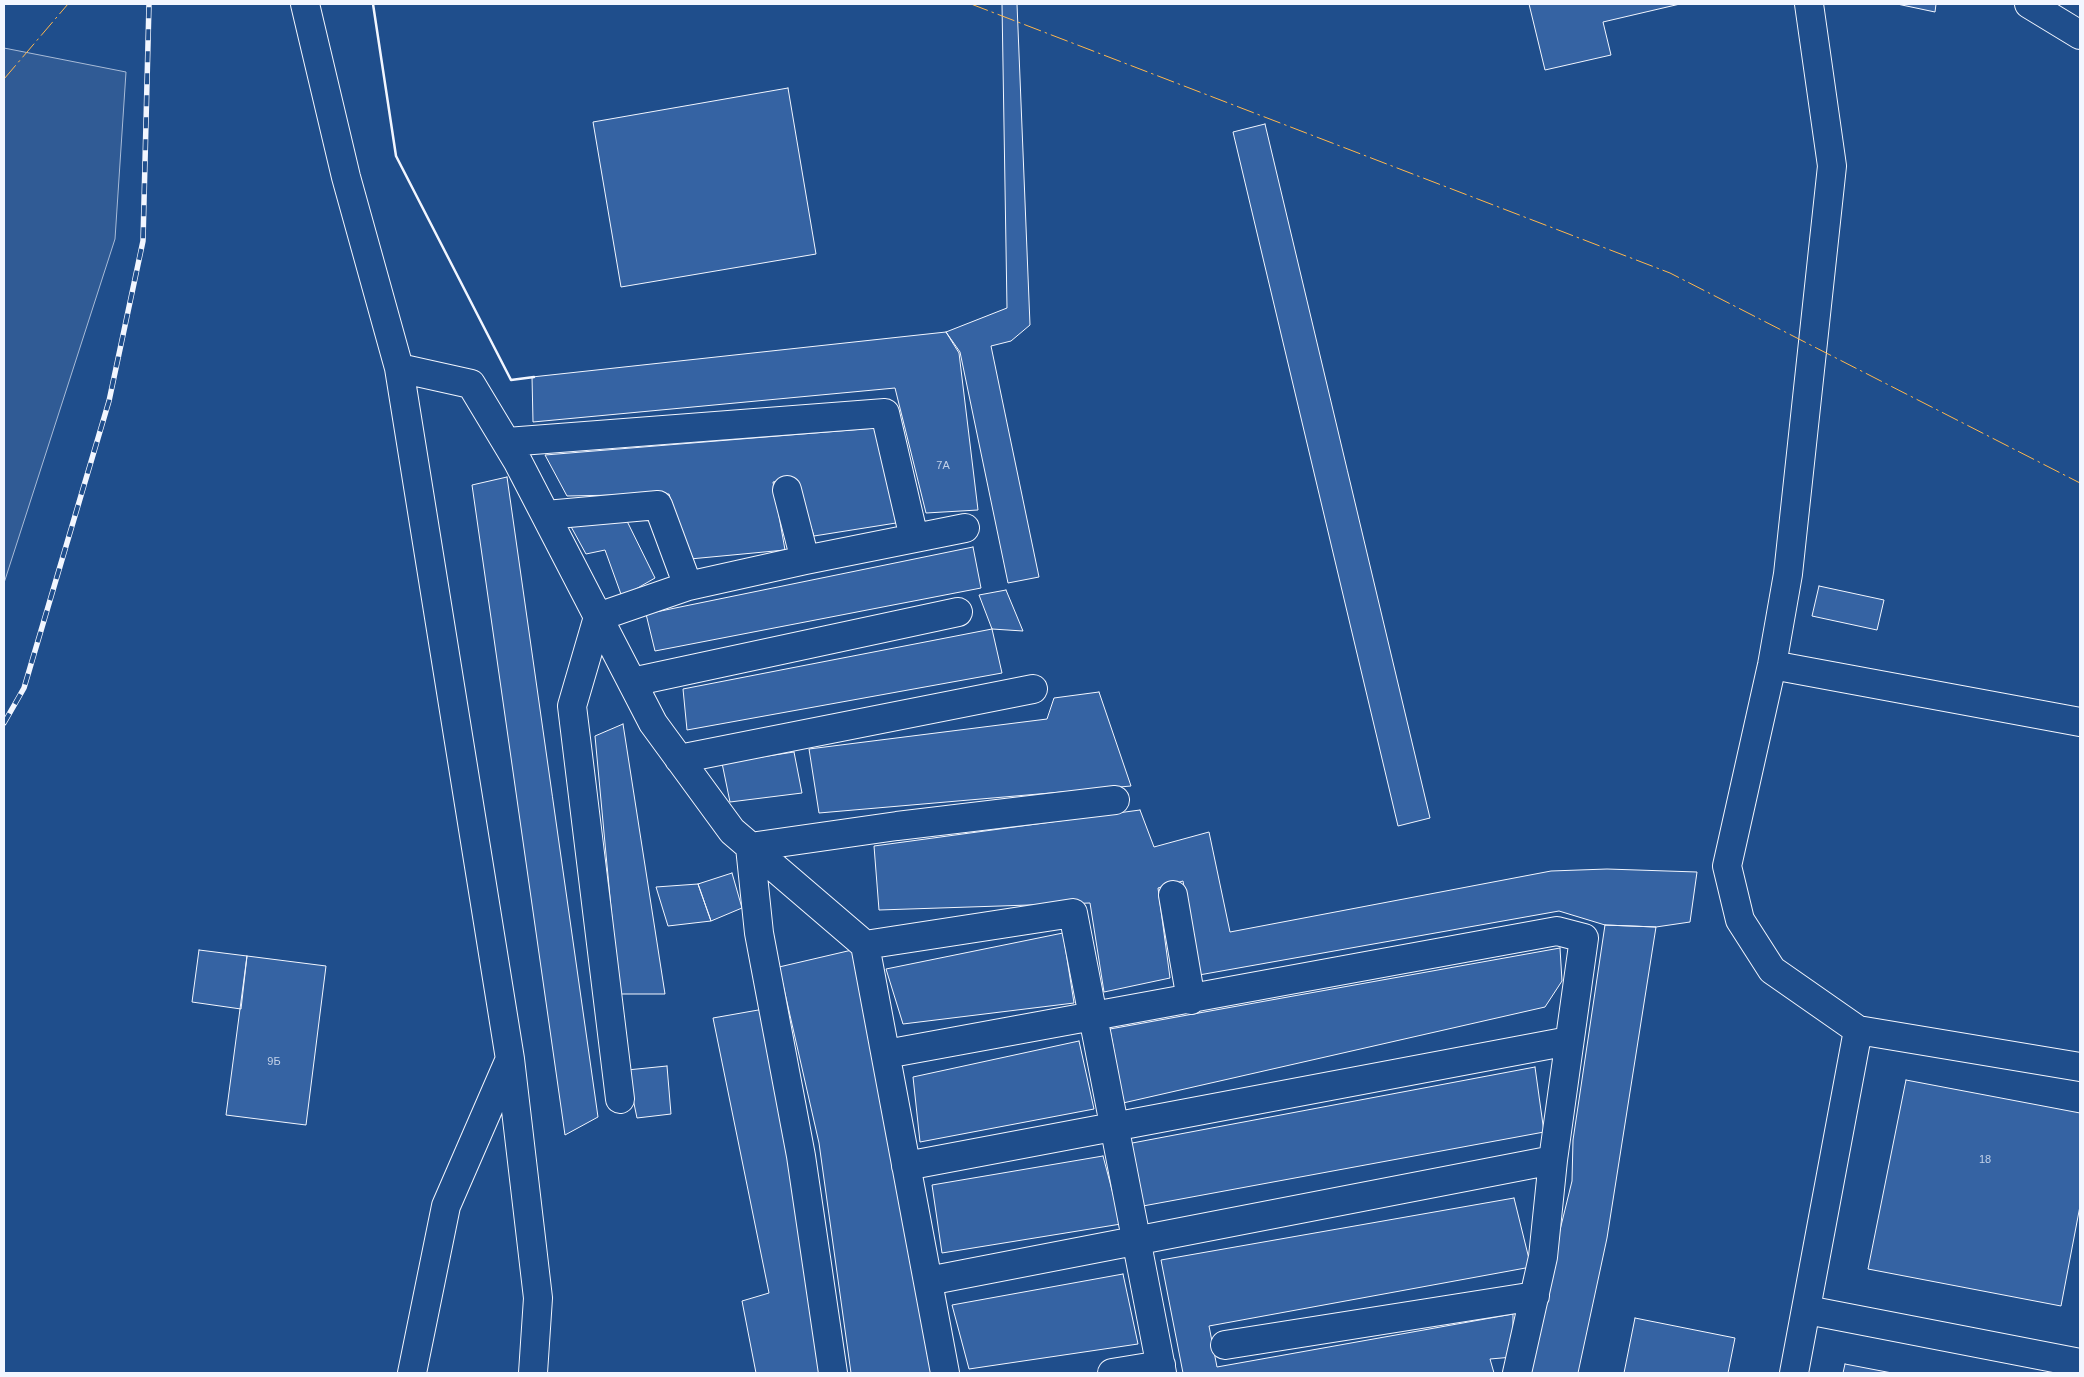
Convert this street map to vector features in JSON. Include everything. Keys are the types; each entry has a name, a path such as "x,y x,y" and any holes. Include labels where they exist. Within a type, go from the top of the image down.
{"street":[{"path":"305,4 346,177 399,368 510,1060 538,1298 533,1373"},
{"path":"1809,4 1832,166 1788,574 1772,665 1727,866 1740,920 1772,970 1858,1030 2080,1067"},
{"path":"2029,4 2080,31"},
{"path":"399,368 471,384 506,442 546,515 653,723 732,831 866,945 945,1373"},
{"path":"506,442 885,413 914,538"},
{"path":"787,490 805,560"},
{"path":"546,515 658,505 688,586"},
{"path":"598,617 688,586 965,528"},
{"path":"632,682 958,612"},
{"path":"598,617 572,706 620,1099"},
{"path":"1772,665 2080,722"},
{"path":"680,759 1033,689"},
{"path":"750,847 897,826 1115,800"},
{"path":"750,847 759,933 801,1156 833,1373"},
{"path":"1173,895 1191,1000"},
{"path":"866,945 1074,914 1161,1369 1112,1373"},
{"path":"886,1054 1093,1018 1557,932 1584,938 1553,1160 1543,1257 1517,1373"},
{"path":"1794,1373 1858,1030"},
{"path":"906,1166 1570,1041"},
{"path":"412,1373 446,1206 510,1060"},
{"path":"928,1281 1553,1160"},
{"path":"1226,1345 1535,1296"},
{"path":"1807,1310 2080,1363"}],"shaded area":[{"path":"4,48 126,72 115,239 4,583"}],"building":[{"path":"1002,4 1017,4 1030,325 1011,341 991,346 1039,577 1008,583 960,352 946,332 1007,308"},
{"path":"1529,4 1680,4 1603,22 1611,55 1545,70"},
{"path":"1897,4 1936,4 1935,12"},
{"path":"788,88 816,254 621,287 593,122"},
{"path":"1265,124 1430,818 1398,826 1233,132"},
{"path":"946,332 959,353 978,510 926,513 895,388 533,422 532,377"},
{"path":"876,428 896,523 814,536 795,479 773,482 785,550 690,559 669,494 567,496 545,455"},
{"path":"507,477 598,1117 565,1135 472,485"},
{"path":"624,515 655,578 622,597 605,550 586,554 569,523"},
{"path":"973,547 981,588 655,651 646,614"},
{"path":"1819,586 1884,600 1877,630 1812,616"},
{"path":"1006,590 1023,631 992,629 979,595"},
{"path":"992,629 1002,673 687,730 683,689"},
{"path":"1099,692 1131,786 819,813 809,749 1047,719 1054,698"},
{"path":"623,724 665,994 619,994 595,736"},
{"path":"794,752 802,793 730,802 722,763"},
{"path":"1140,810 1154,847 1209,832 1230,932 1551,871 1607,869 1697,872 1690,922 1656,927 1605,925 1559,911 1199,975 1183,881 1158,888 1170,978 1104,992 1090,903 879,910 874,846"},
{"path":"732,873 742,908 711,921 698,884"},
{"path":"698,884 711,921 668,926 656,887"},
{"path":"1605,925 1656,927 1607,1238 1578,1373 1525,1373 1572,1181 1573,1140"},
{"path":"1063,933 1074,1003 903,1024 886,969"},
{"path":"1560,948 1562,981 1545,1007 1123,1103 1110,1029"},
{"path":"199,950 247,956 241,1009 192,1002"},
{"path":"852,950 932,1373 851,1373 819,1143 779,967"},
{"path":"247,956 326,966 306,1125 226,1115"},
{"path":"764,1009 823,1373 756,1373 742,1301 769,1293 713,1018"},
{"path":"1079,1041 1094,1109 920,1142 913,1077"},
{"path":"667,1066 671,1114 637,1118 627,1070"},
{"path":"1535,1067 1544,1132 1143,1206 1127,1144"},
{"path":"1906,1080 2080,1113 2080,1206 2061,1306 1868,1269"},
{"path":"1103,1156 1121,1224 942,1253 932,1185"},
{"path":"1514,1198 1531,1267 1209,1326 1217,1367 1513,1314 1513,1357 1490,1359 1494,1373 1183,1373 1161,1260"},
{"path":"1123,1274 1138,1344 969,1369 952,1305"},
{"path":"1635,1318 1735,1338 1728,1373 1624,1373"},
{"path":"1845,1364 1892,1373 1843,1373"}],"railway":[{"path":"4,723 24,688 109,401 143,241 149,4"}],"wall":[{"path":"373,4 396,156 511,380 534,377"}],"power":[{"path":"4,79 68,4"},
{"path":"971,4 1670,273 2080,483"}]}
